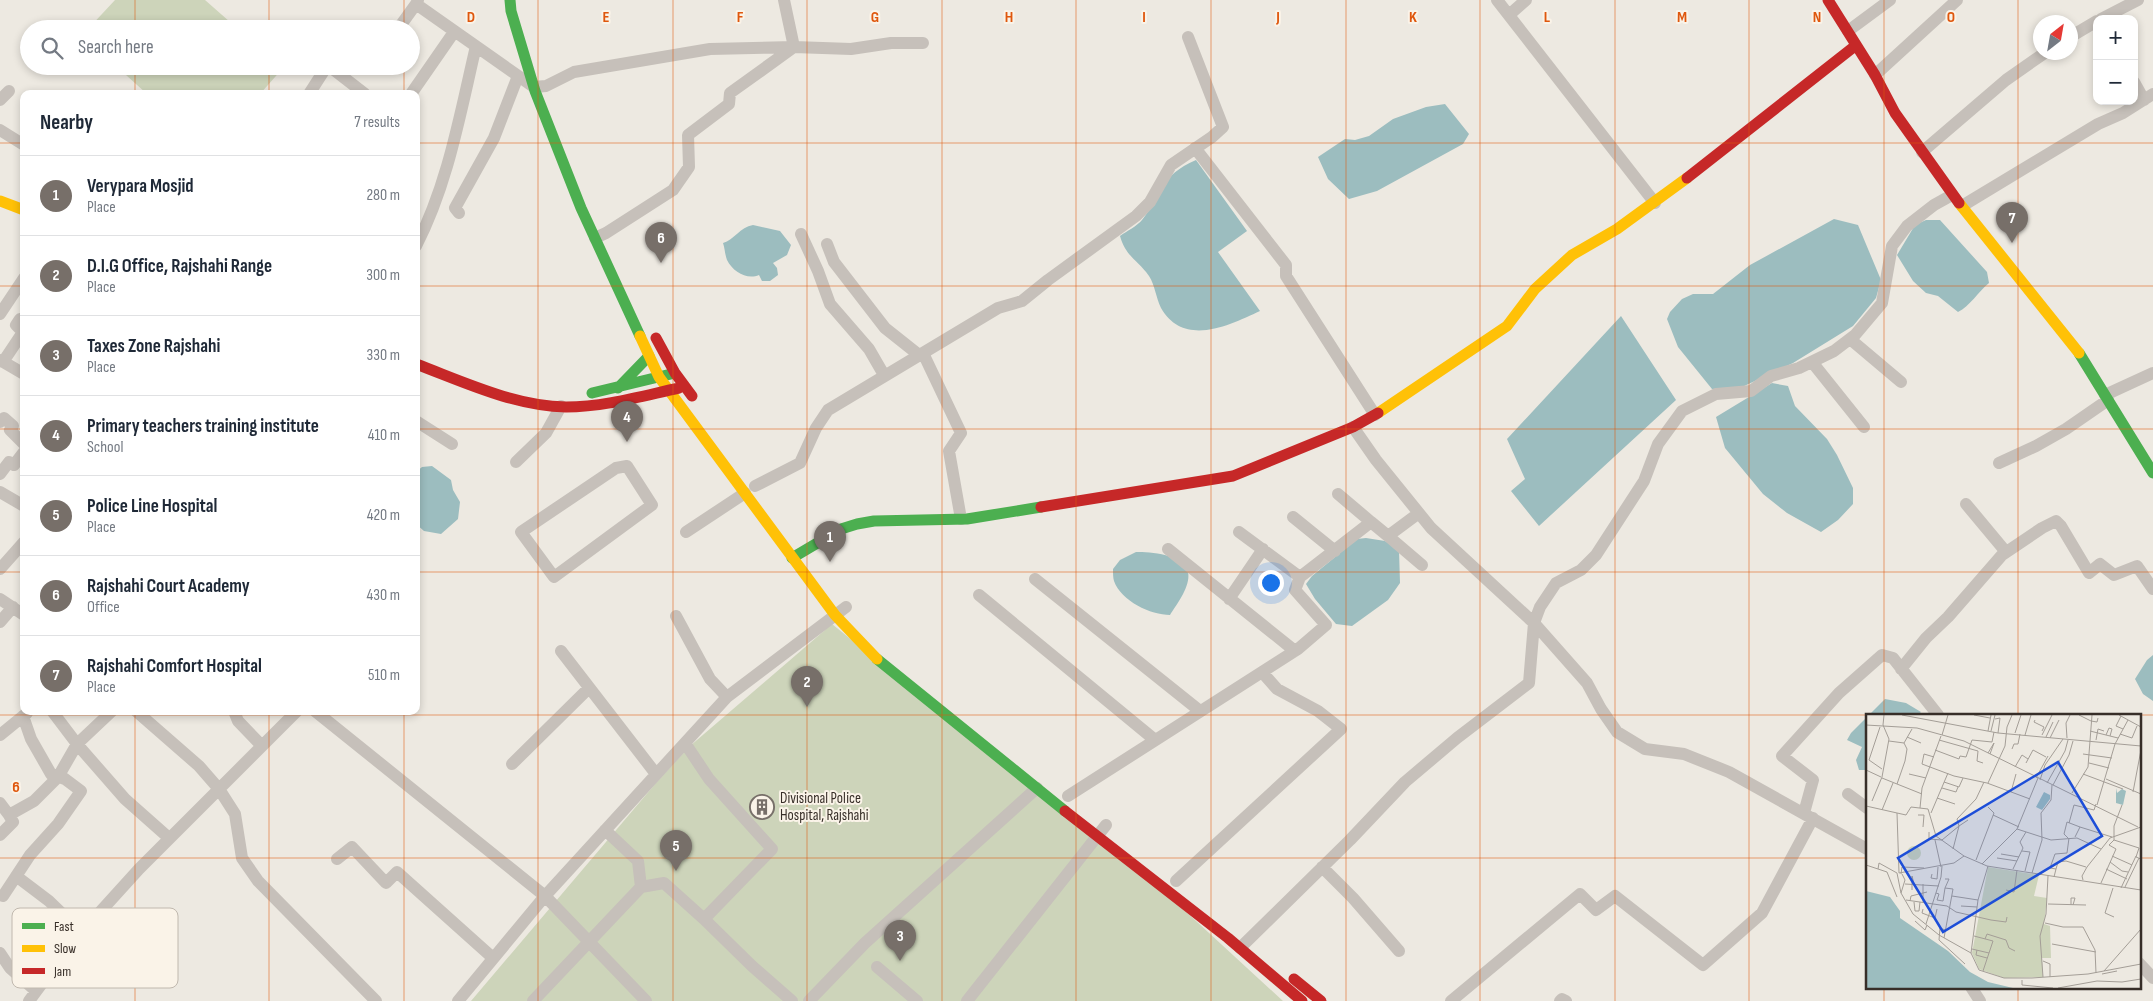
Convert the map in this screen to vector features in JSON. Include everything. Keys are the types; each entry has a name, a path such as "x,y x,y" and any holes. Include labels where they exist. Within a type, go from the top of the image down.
{"main road":[{"path":"1828,0 1848,31 1855,46 1875,75 1895,113 1952,195 2080,354 2153,473"},
{"path":"510,5 540,87 603,235 649,356 659,377 680,406 752,488 792,558 835,615 876,658 1097,837 1243,944 1262,951"},
{"path":"792,558 841,529 857,524 874,521 961,519 1233,476 1353,427 1375,415 1507,326 1535,289 1572,255 1617,229 1655,203 1855,46"},
{"path":"540,87 556,112"},
{"path":"0,196 20,201"},
{"path":"0,201 20,208"},
{"path":"627,279 639,306"},
{"path":"652,331 675,373 701,409"},
{"path":"618,388 649,356"},
{"path":"420,365 517,399 618,401 680,406"},
{"path":"580,394 605,392 675,373"},
{"path":"618,401 685,386"},
{"path":"526,390 555,396 562,400"},
{"path":"1218,916 1243,944 1302,1001"},
{"path":"1284,970 1321,1001"}],"street":[{"path":"784,0 794,47"},
{"path":"1497,0 1655,203"},
{"path":"1509,15 1526,0"},
{"path":"1848,31 1890,0"},
{"path":"1875,75 1958,0"},
{"path":"2108,15 2138,0"},
{"path":"404,20 417,2 454,32 518,76 540,87 574,72 710,49 794,47 851,49 892,43 923,43"},
{"path":"2078,32 2093,23"},
{"path":"414,90 454,32"},
{"path":"686,532 752,488 800,463 816,428 828,410 998,308 1022,301 1130,220 1150,202 1171,165 1212,137 1223,126 1188,37"},
{"path":"420,238 429,221 451,153 476,46"},
{"path":"603,235 673,190 689,167 688,135 729,104 730,93 794,47"},
{"path":"1922,152 2006,80 2035,60"},
{"path":"312,90 322,75"},
{"path":"340,75 360,90"},
{"path":"459,212 455,208 494,138 518,76"},
{"path":"1962,206 2098,124 2123,113 2149,97 2138,86"},
{"path":"0,100 9,91"},
{"path":"0,130 20,142"},
{"path":"1195,148 1286,265 1286,276 1375,415"},
{"path":"1243,944 1405,782 1457,738 1529,682 1534,623 1540,607 1556,583 1581,570 1596,555 1644,481 1658,444 1682,411 1716,394 1751,391 1771,376 1812,362 1834,351 1850,339 1882,303 1892,246 1907,226 1952,195"},
{"path":"801,234 818,271 830,304 869,349 884,375"},
{"path":"827,244 834,262 885,328 921,354 961,433 949,451 961,519"},
{"path":"0,314 20,284"},
{"path":"20,319 16,325 20,329"},
{"path":"20,336 2,361 20,372"},
{"path":"1850,339 1901,382"},
{"path":"1812,362 1864,427"},
{"path":"1999,462 2036,446 2066,429 2106,397 2153,373"},
{"path":"516,462 546,433 562,400"},
{"path":"0,422 4,418 13,426 10,430 20,440"},
{"path":"420,424 452,444"},
{"path":"1353,427 1376,460 1431,528 1534,623 1587,683 1601,709 1617,732 1645,749 1684,754 1729,772 1866,848"},
{"path":"0,474 4,457 14,465 20,457"},
{"path":"626,466 652,505 554,576 521,532 616,468 626,466"},
{"path":"0,492 20,504"},
{"path":"1338,494 1422,565"},
{"path":"1966,504 2006,552"},
{"path":"1388,536 1419,513"},
{"path":"1293,517 1335,550"},
{"path":"1901,669 1926,638 1948,617 2006,552 2056,521 2061,526 2089,573 2100,564 2114,575 2137,566 2153,589"},
{"path":"1068,796 1295,651 1326,624 1294,590 1300,576 1371,522"},
{"path":"1239,532 1300,576"},
{"path":"2,562 20,546"},
{"path":"1168,550 1295,651"},
{"path":"1229,598 1263,550"},
{"path":"1035,578 1200,711"},
{"path":"979,595 1155,740"},
{"path":"0,599 20,611"},
{"path":"458,1001 545,896 727,696 846,607"},
{"path":"0,622 20,612"},
{"path":"676,616 710,679 727,696"},
{"path":"561,652 656,774"},
{"path":"1451,1001 1580,894 1596,910 1615,896 1703,965 1762,913 1808,816 1813,780 1782,756 1806,728 1839,693 1882,654 1893,658 1937,714"},
{"path":"1175,881 1341,729 1318,711 1277,689 1262,672"},
{"path":"512,764 589,688"},
{"path":"1,732 25,715"},
{"path":"4,896 30,854 58,824 81,791 65,779 51,774 47,769 31,739 26,715"},
{"path":"55,715 76,743 126,799 169,838"},
{"path":"9,815 34,801 58,777 76,743 108,715"},
{"path":"141,715 199,766 219,789 235,814 242,858 258,881 376,1001"},
{"path":"236,715 238,721 262,746"},
{"path":"103,908 169,838 293,715"},
{"path":"320,715 429,805 545,896 646,1001"},
{"path":"685,743 709,779 772,850 704,919"},
{"path":"808,1001 865,943 1037,788"},
{"path":"1848,794 1866,807"},
{"path":"0,803 13,822 0,836"},
{"path":"967,1001 1106,826"},
{"path":"605,830 638,861 641,887"},
{"path":"337,859 352,846 386,883 396,872 492,958"},
{"path":"1322,867 1354,898 1399,951"},
{"path":"16,876 57,908"},
{"path":"533,1001 641,887 664,883 792,1001"},
{"path":"0,952 12,971"},
{"path":"2140,964 2153,978"},
{"path":"877,967 917,1001"},
{"path":"1972,988 1980,1001"},
{"path":"1560,1001 1562,999 1566,1001"}],"green space":[{"path":"115,0 205,0 228,20 96,20"},
{"path":"126,75 277,75 264,90 143,90"},
{"path":"832,624 1183,909 1283,1001 471,1001 656,783 690,746"}],"water":[{"path":"1445,104 1469,134 1463,144 1377,191 1349,199 1328,179 1318,157 1345,139 1355,140 1369,136 1393,119 1426,107"},
{"path":"1196,160 1247,231 1218,252 1260,311 1222,327 1208,330 1182,327 1171,320 1161,308 1149,276 1125,249 1120,236 1142,220 1163,186 1175,172"},
{"path":"1834,219 1858,225 1881,280 1876,298 1853,326 1793,363 1740,388 1712,389 1678,347 1667,319 1670,312 1682,299 1693,294 1713,294 1750,265"},
{"path":"1926,220 1940,220 1987,272 1989,283 1958,312 1938,296 1926,293 1913,281 1897,255 1915,225"},
{"path":"753,225 780,231 791,245 787,255 773,263 777,268 778,275 770,281 762,281 759,275 745,276 741,274 733,268 726,258 723,243 744,228"},
{"path":"1621,316 1676,400 1539,526 1511,491 1525,479 1507,439"},
{"path":"1772,383 1788,386 1795,406 1827,439 1853,488 1853,504 1838,520 1821,532 1787,513 1763,494 1725,448 1716,417"},
{"path":"432,466 451,480 453,490 460,502 458,519 441,534 424,531 420,528 420,469"},
{"path":"1366,538 1385,541 1399,550 1400,583 1388,600 1352,626 1336,624 1315,599 1306,584 1312,576 1357,539"},
{"path":"1136,552 1166,555 1180,561 1185,566 1188,572 1187,583 1183,595 1170,615 1137,606 1123,595 1118,588 1114,580 1113,569 1120,560"},
{"path":"2153,655 2153,701 2143,694 2135,679 2147,660"},
{"path":"1885,699 1906,703 1921,712 1919,714 1870,714"},
{"path":"1866,718 1866,770 1859,770 1856,760 1862,747 1847,740 1851,733"}],"traffic: fast":[{"path":"510,0 511,11 535,91 581,208 640,336"},
{"path":"2079,353 2153,473"},
{"path":"618,388 649,356"},
{"path":"592,393 671,374"},
{"path":"792,558 841,529 857,524 874,521 967,519 1041,507"},
{"path":"877,659 1065,811"}],"traffic: slow":[{"path":"1378,413 1507,326 1535,289 1572,255 1617,229 1687,178"},
{"path":"0,201 20,208"},
{"path":"1959,203 2079,353"},
{"path":"640,336 659,377 835,615 877,659"}],"traffic: jam":[{"path":"1828,0 1875,75 1895,113 1959,203"},
{"path":"1687,178 1855,46"},
{"path":"656,338 675,373 692,396"},
{"path":"420,366 508,398 547,406 580,407 623,401 679,388"},
{"path":"1041,507 1233,476 1353,427 1378,413"},
{"path":"1065,811 1228,938 1302,1001"},
{"path":"1294,979 1321,1001"}],"place":[{"name":"Rajshahi Comfort Hospital","path":"2012,243"},
{"name":"Rajshahi Court Academy","path":"661,263"},
{"name":"Primary teachers training institute","path":"627,442"},
{"name":"Verypara Mosjid","path":"830,562"},
{"name":"D.I.G Office, Rajshahi Range","path":"807,707"},
{"name":"Divisional Police Hospital, Rajshahi","path":"762,807"},
{"name":"Police Line Hospital","path":"676,871"},
{"name":"Taxes Zone Rajshahi","path":"900,961"}]}
